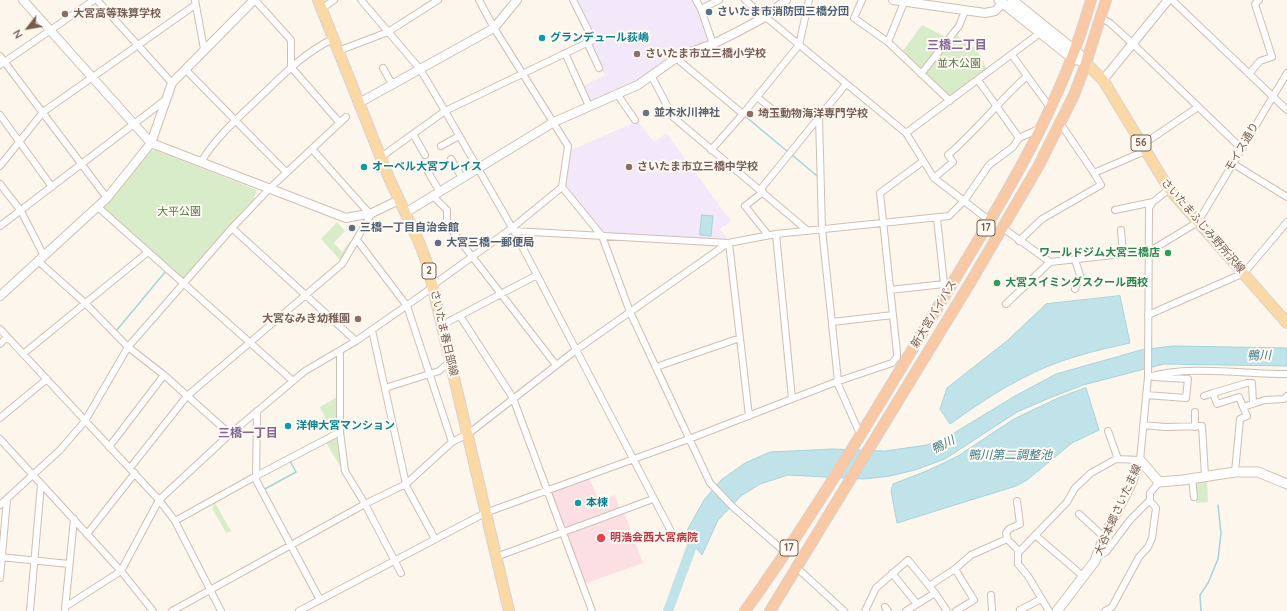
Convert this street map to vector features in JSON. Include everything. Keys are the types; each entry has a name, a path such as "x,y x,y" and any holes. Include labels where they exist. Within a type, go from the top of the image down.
{"highway":[{"name":"新大宮バイパス","path":"745,611 786,553 830,483 947,286 990,220 1025,162 1051,109 1074,53 1091,0"},
{"name":"新大宮バイパス","path":"770,611 1021,197 1060,123 1086,63 1106,0"}],"main road":[{"path":"1012,0 1086,63"},
{"path":"1001,1 1040,33 1074,53"},
{"name":"さいたま春日部線","path":"319,4 404,212 419,242 433,286 509,611"},
{"name":"さいたまふじみ野所沢線","path":"1086,63 1103,80 1169,189 1287,323"},
{"name":"大谷本郷さいたま線","path":"1058,611 1095,561 1104,537 1131,484 1140,460 1159,482"},
{"path":"1159,482 1235,472 1258,472 1287,484"}],"street":[{"path":"24,0 94,77 151,143 346,218 371,213 399,200"},
{"path":"2,64 96,0 172,84"},
{"path":"0,296 99,208 151,143 164,101 172,84 185,68 255,0 291,40 291,67 340,123"},
{"path":"319,4 334,0"},
{"path":"361,0 420,69 445,111 513,230 675,539"},
{"path":"338,51 388,32 438,0"},
{"path":"65,609 121,571 159,500 257,411 305,371 356,341 407,306 472,256 513,230 562,187 568,146 494,28 480,0"},
{"path":"359,103 494,28 518,0"},
{"path":"381,157 445,111 593,40 573,0"},
{"path":"696,0 701,9 713,44"},
{"path":"701,9 719,0"},
{"path":"745,0 906,133 922,162 934,178 990,220"},
{"path":"404,212 437,194 554,122 638,85 676,58 713,44 764,17 786,0"},
{"path":"711,150 743,114 798,45 809,0"},
{"path":"862,0 854,18 888,42 950,101"},
{"path":"894,0 965,11 990,13 995,11 1001,1"},
{"path":"1103,80 1168,0"},
{"path":"1172,0 1287,110"},
{"path":"1249,74 1260,61 1272,57 1255,4 1259,0"},
{"path":"888,42 905,1"},
{"path":"0,166 43,112 94,77 195,2 204,49"},
{"path":"921,74 958,26 965,11"},
{"path":"1101,18 1110,23 1133,44 1241,148"},
{"path":"906,133 1040,33"},
{"path":"201,162 213,143 291,67 317,46 333,39"},
{"path":"587,42 598,68"},
{"path":"565,53 590,106"},
{"path":"1012,55 1051,109"},
{"path":"0,56 2,64 43,112 107,198"},
{"path":"676,58 743,114"},
{"path":"185,68 286,172"},
{"path":"383,68 392,84"},
{"name":"モイス通り","path":"1198,222 1287,73"},
{"path":"651,75 672,117 808,231"},
{"path":"934,178 953,162 948,156 969,137 996,106 1027,76"},
{"path":"978,80 1019,138"},
{"path":"768,236 745,206 761,191 846,84"},
{"path":"617,94 635,120"},
{"path":"757,96 777,113"},
{"path":"0,226 164,101"},
{"path":"1094,173 1143,148 1198,106"},
{"path":"0,115 20,140 52,187"},
{"path":"0,505 60,450 85,421 128,347 232,228 286,172 346,117"},
{"path":"819,117 822,230 838,382 857,438"},
{"path":"1019,241 1042,219 1101,185 1060,123"},
{"path":"513,230 729,243 776,234 949,216 964,201 989,165 1012,146 1019,138 1042,128"},
{"path":"413,134 425,154"},
{"path":"441,146 459,136"},
{"path":"312,149 371,213"},
{"path":"451,160 462,178"},
{"path":"299,611 485,513 892,363 897,353 880,193 922,162"},
{"path":"1232,163 1287,197"},
{"path":"428,172 437,194 447,210 447,224 556,365"},
{"path":"0,184 21,210 41,259 128,347 164,375 230,434"},
{"path":"562,187 602,236 630,312 710,482 733,507 786,553"},
{"path":"1115,210 1152,202 1169,189"},
{"path":"1049,611 1028,576 1018,564 1017,559 1019,551 1067,502 1075,488 1091,473 1118,459 1140,460 1148,376 1150,251 1149,208 1152,202"},
{"path":"99,208 293,381"},
{"path":"130,468 188,396 342,264 371,213"},
{"path":"890,290 947,286 936,218"},
{"path":"1007,231 1050,262 1150,251 1198,222"},
{"path":"1148,315 1244,274 1287,222"},
{"path":"232,228 356,341"},
{"path":"1121,230 1123,254"},
{"path":"776,234 792,399"},
{"path":"357,240 407,306 452,442"},
{"path":"172,611 365,504 406,484 452,442 468,434 576,350 729,243"},
{"path":"729,243 748,416"},
{"path":"24,354 148,252"},
{"path":"1075,260 1080,275 1075,289"},
{"path":"1006,304 1050,262"},
{"path":"442,325 537,275"},
{"path":"832,322 893,315"},
{"path":"460,316 513,398 592,611"},
{"path":"0,329 159,500 175,521 221,611"},
{"path":"372,330 406,484 436,539"},
{"path":"0,344 7,337"},
{"path":"656,367 740,338"},
{"path":"340,351 340,432 345,471 365,504 401,573"},
{"path":"385,388 439,371 451,361"},
{"path":"1148,376 1189,371 1287,374"},
{"path":"109,447 164,375"},
{"path":"1146,395 1186,398 1188,379 1148,376"},
{"path":"0,418 47,379"},
{"path":"1204,396 1247,383 1252,383 1253,403"},
{"path":"1213,393 1217,404 1239,397 1247,416 1240,419 1235,472"},
{"path":"1243,407 1265,400 1284,400 1287,396"},
{"path":"257,411 256,480 320,600"},
{"path":"1195,412 1195,427"},
{"path":"1143,425 1165,427 1202,426 1205,476"},
{"path":"1108,431 1118,459"},
{"path":"175,521 340,432"},
{"path":"0,439 121,571 153,611"},
{"path":"87,534 134,473"},
{"path":"1192,478 1194,497"},
{"path":"1106,611 1111,609 1139,557 1148,547 1152,538 1156,508 1150,500 1150,493 1152,488 1159,482"},
{"path":"30,611 41,484"},
{"path":"0,578 7,499"},
{"path":"496,557 653,499"},
{"path":"1098,554 1106,552 1130,520 1150,500"},
{"path":"1017,501 1020,524 1007,531 1007,539 1019,551"},
{"path":"1079,514 1104,537"},
{"path":"65,609 74,519"},
{"path":"1035,535 1084,577"},
{"path":"929,586 955,569 971,555 1007,539"},
{"path":"1,557 69,564"},
{"path":"865,611 876,588 908,560 935,593 947,611"},
{"path":"796,567 844,611"},
{"path":"955,569 974,600 956,611"},
{"path":"892,573 917,604"},
{"path":"906,611 935,593"},
{"path":"991,595 992,611"},
{"path":"1020,610 1042,599"}],"shaded area":[{"name":"さいたま市立三橋小学校","path":"575,0 693,0 710,41 668,60 639,82 592,102 589,101 582,86 605,75 590,44 595,41"},
{"name":"さいたま市立三橋中学校","path":"638,121 654,142 666,133 731,221 720,229 729,241 606,235 600,231 564,183 569,151"},
{"name":"明浩会西大宮病院","path":"589,477 599,501 615,495 621,513 624,512 643,563 584,584 550,491"}],"green space":[{"name":"並木公園","path":"922,25 946,37 922,71 902,52"},
{"name":"並木公園","path":"955,34 977,49 987,70 950,98 924,73"},
{"name":"大平公園","path":"155,150 257,190 254,198 255,200 182,281 103,209 150,151"},
{"path":"337,222 345,231 334,243 342,252 350,241 352,242 341,261 321,239"},
{"path":"337,397 337,428 332,431 320,407"},
{"path":"338,434 343,471 325,441"},
{"path":"1207,479 1208,502 1196,503 1195,480"},
{"path":"214,501 231,531 226,533 212,508 214,506 212,502"}],"water":[{"path":"702,215 713,216 711,236 700,235"},
{"name":"鴨川第二調整池","path":"1120,296 1130,343 1102,349 1048,366 1013,383 950,424 940,409 947,388 1008,340 1046,304"},
{"path":"1173,346 1287,348 1287,366 1164,364 1083,385 1017,412 945,459 915,470 890,476 864,479 788,475 760,484 741,496 718,520 702,555 685,534 704,500 721,480 745,463 770,452 833,449 885,451 927,445 949,436 1015,396 1056,374 1141,350"},
{"name":"鴨川第二調整池","path":"1086,388 1099,430 1072,443 1027,480 1016,486 897,523 891,491 893,484 929,470 958,456 1014,419 1058,398"}],"waterway":[{"path":"745,116 788,152"},
{"path":"791,154 817,176"},
{"path":"116,331 166,271"},
{"path":"263,490 296,472 290,461"},
{"path":"1201,611 1200,595 1208,583 1218,559 1221,533 1218,505"},
{"name":"鴨川","path":"668,611 697,532"}],"place":[{"name":"さいたま市消防団三橋分団","path":"709,12"},
{"name":"大宮高等珠算学校","path":"65,14"},
{"name":"グランデュール荻嶋","path":"542,38"},
{"name":"さいたま市立三橋小学校","path":"637,54"},
{"name":"並木氷川神社","path":"646,113"},
{"name":"埼玉動物海洋専門学校","path":"750,114"},
{"name":"オーベル大宮プレイス","path":"364,167"},
{"name":"さいたま市立三橋中学校","path":"629,167"},
{"name":"三橋一丁目自治会館","path":"352,228"},
{"name":"大宮三橋一郵便局","path":"438,243"},
{"name":"ワールドジム大宮三橋店","path":"1168,253"},
{"name":"大宮スイミングスクール西校","path":"997,283"},
{"name":"大宮なみき幼稚園","path":"358,319"},
{"name":"洋伸大宮マンション","path":"288,426"},
{"name":"本棟","path":"578,503"},
{"name":"明浩会西大宮病院","path":"601,538"}],"district":[{"name":"三橋二丁目","path":"957,45"},
{"name":"三橋一丁目","path":"248,433"}]}
